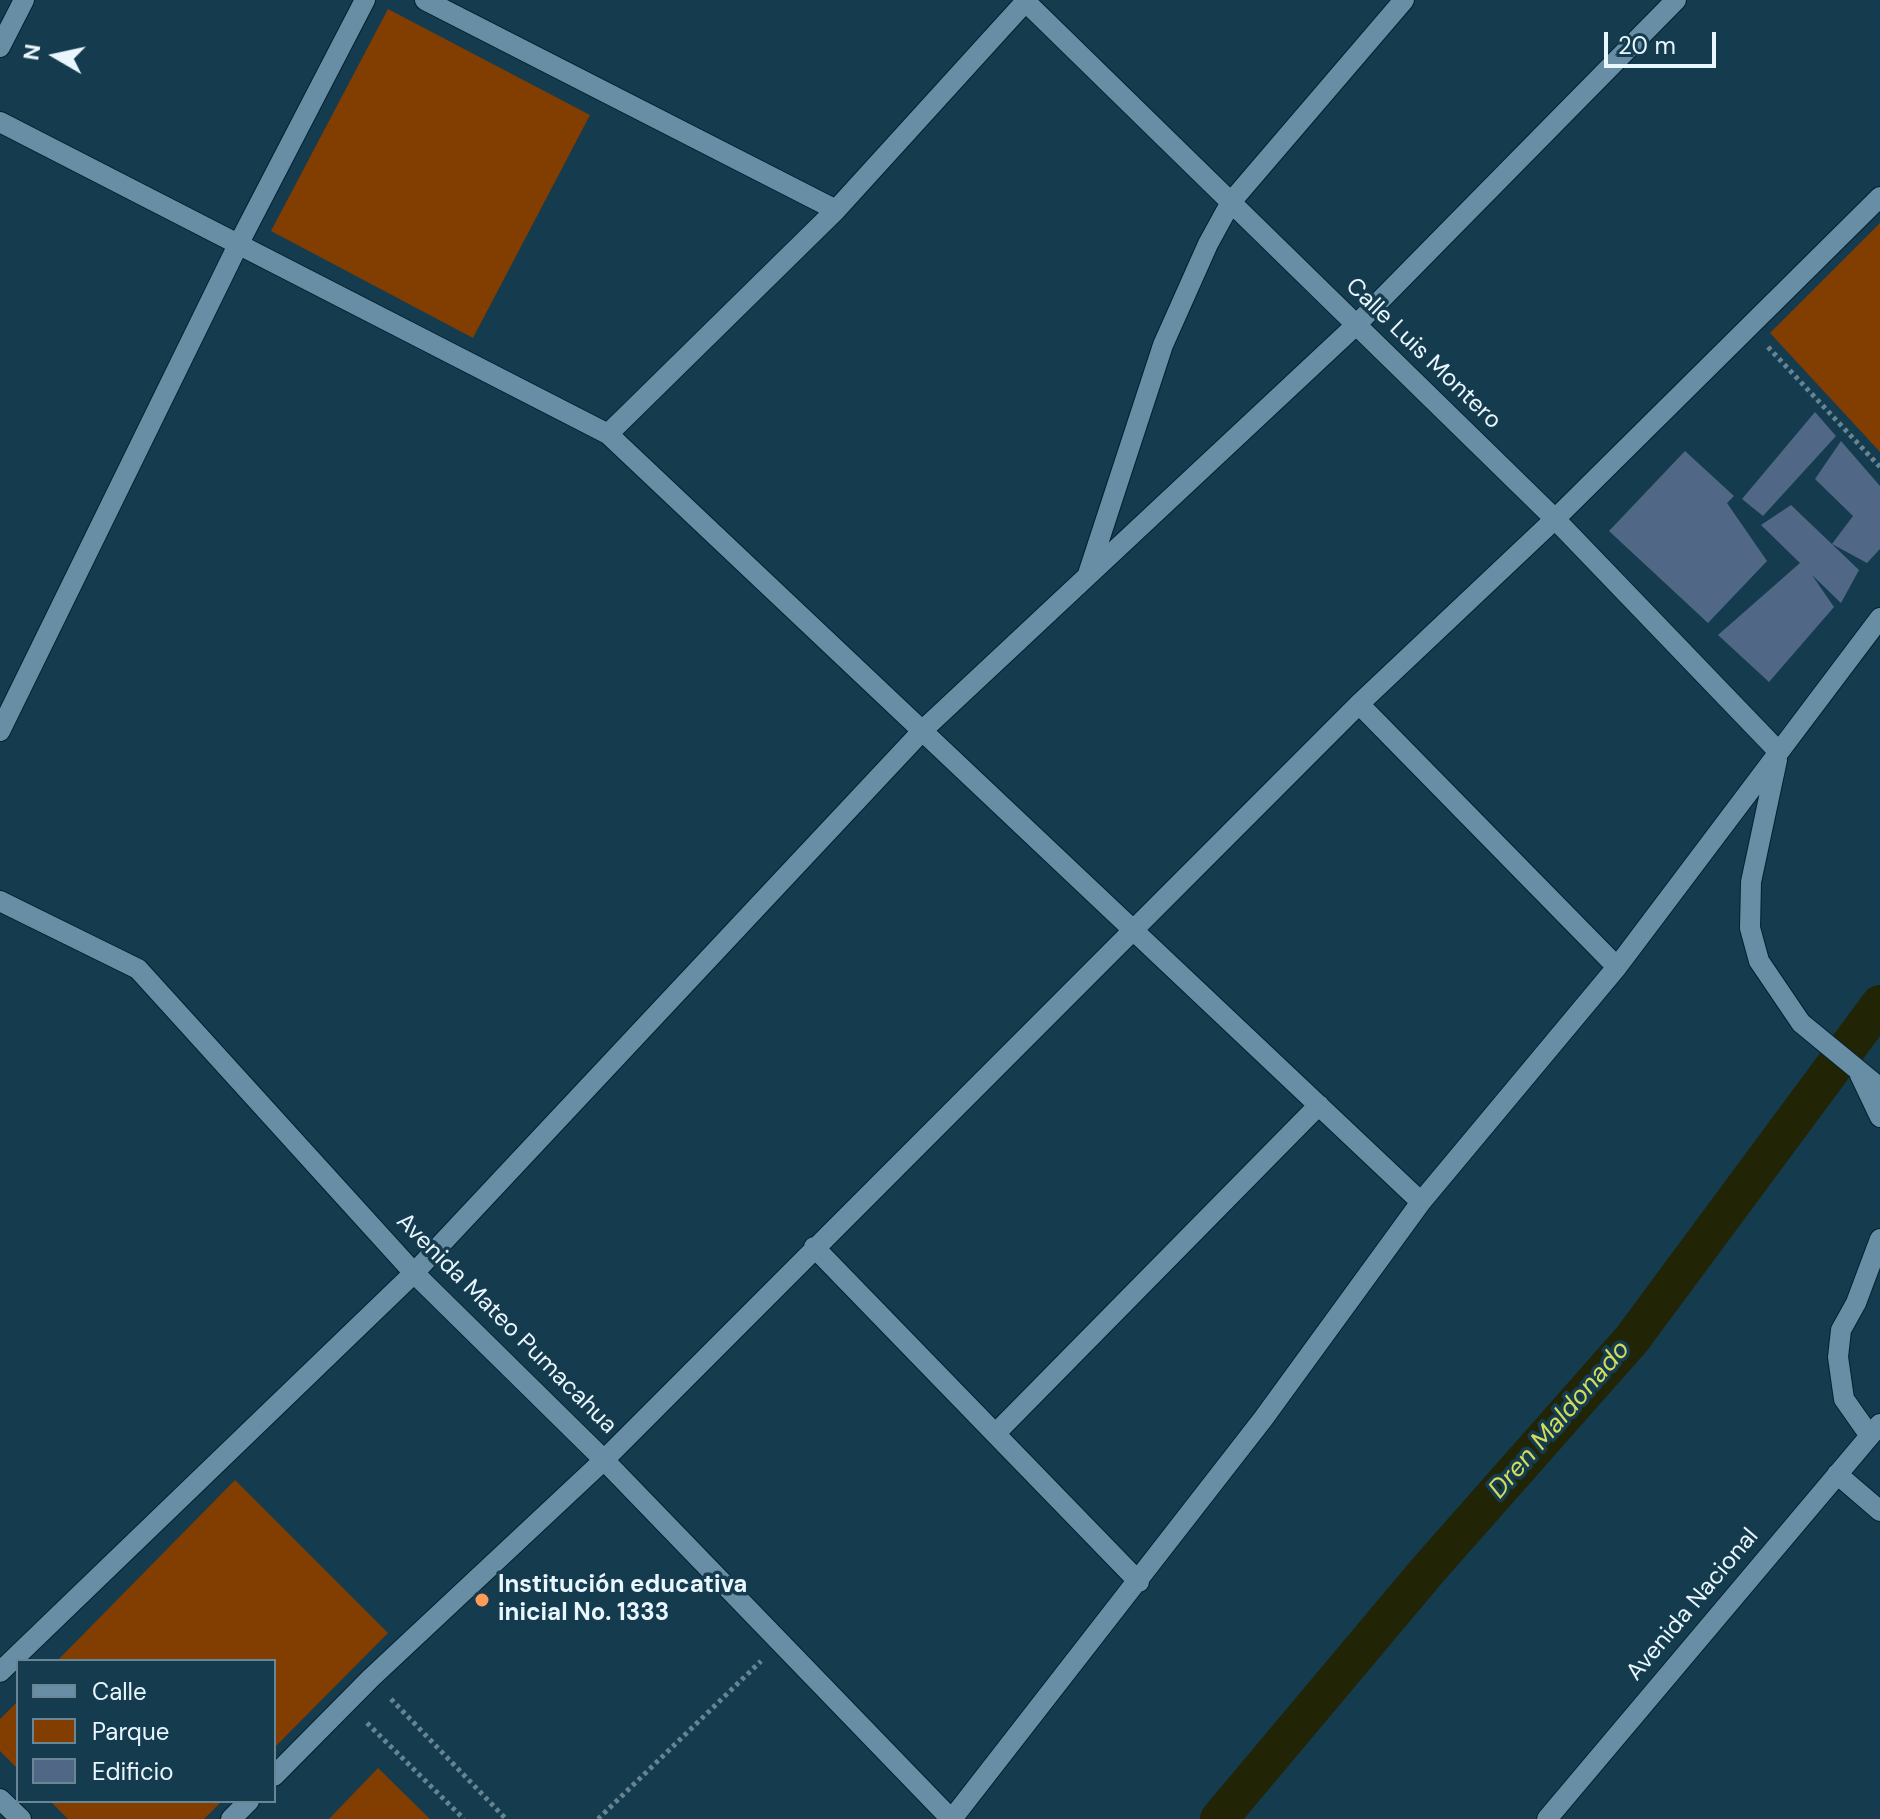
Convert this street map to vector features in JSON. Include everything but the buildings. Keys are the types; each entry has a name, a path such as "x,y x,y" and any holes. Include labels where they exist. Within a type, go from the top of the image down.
{"street":[{"path":"0,47 24,0"},
{"path":"0,731 238,245 365,0"},
{"path":"425,0 836,210"},
{"path":"608,434 836,210 1026,0"},
{"name":"Calle Luis Montero","path":"1026,0 1555,519 1779,752"},
{"path":"1086,577 1163,345 1208,244 1231,202 1404,0"},
{"path":"0,1672 414,1273 924,729 1356,325 1676,0"},
{"path":"0,122 608,434 924,729 1421,1202"},
{"path":"276,1774 371,1678 604,1460 1359,704 1555,519 1880,197"},
{"path":"952,1819 1263,1419 1421,1202 1617,967 1880,618"},
{"path":"1359,704 1617,967"},
{"path":"1779,752 1751,882 1750,928 1759,961 1801,1023 1880,1088"},
{"name":"Avenida Mateo Pumacahua","path":"0,901 138,969 414,1273 604,1460 952,1819"},
{"path":"1856,1068 1880,1117"},
{"path":"996,1433 1319,1105"},
{"path":"1875,1430 1844,1399 1838,1357 1841,1330 1856,1303 1880,1239"},
{"path":"814,1247 1139,1582"},
{"name":"Avenida Nacional","path":"1547,1819 1875,1430"},
{"path":"1837,1474 1880,1511"},
{"path":"0,1799 21,1819"},
{"path":"231,1819 247,1803"}],"path":[{"path":"1749,326 1880,467"},
{"path":"598,1819 782,1641"},
{"path":"371,1678 506,1819"},
{"path":"346,1702 464,1819"}],"green space":[{"path":"388,9 590,115 473,338 271,231"},
{"path":"1880,223 1880,452 1770,333"},
{"path":"235,1480 388,1633 276,1746 276,1659 59,1659"},
{"path":"16,1703 16,1767 0,1751 0,1719"},
{"path":"378,1768 430,1819 329,1819"},
{"path":"52,1803 220,1803 204,1819 68,1819"}],"waterway":[{"name":"Dren Maldonado","path":"1219,1819 1428,1570 1632,1339 1880,1004"}],"place":[{"name":"Institución educativa inicial No. 1333","path":"482,1600"}]}
